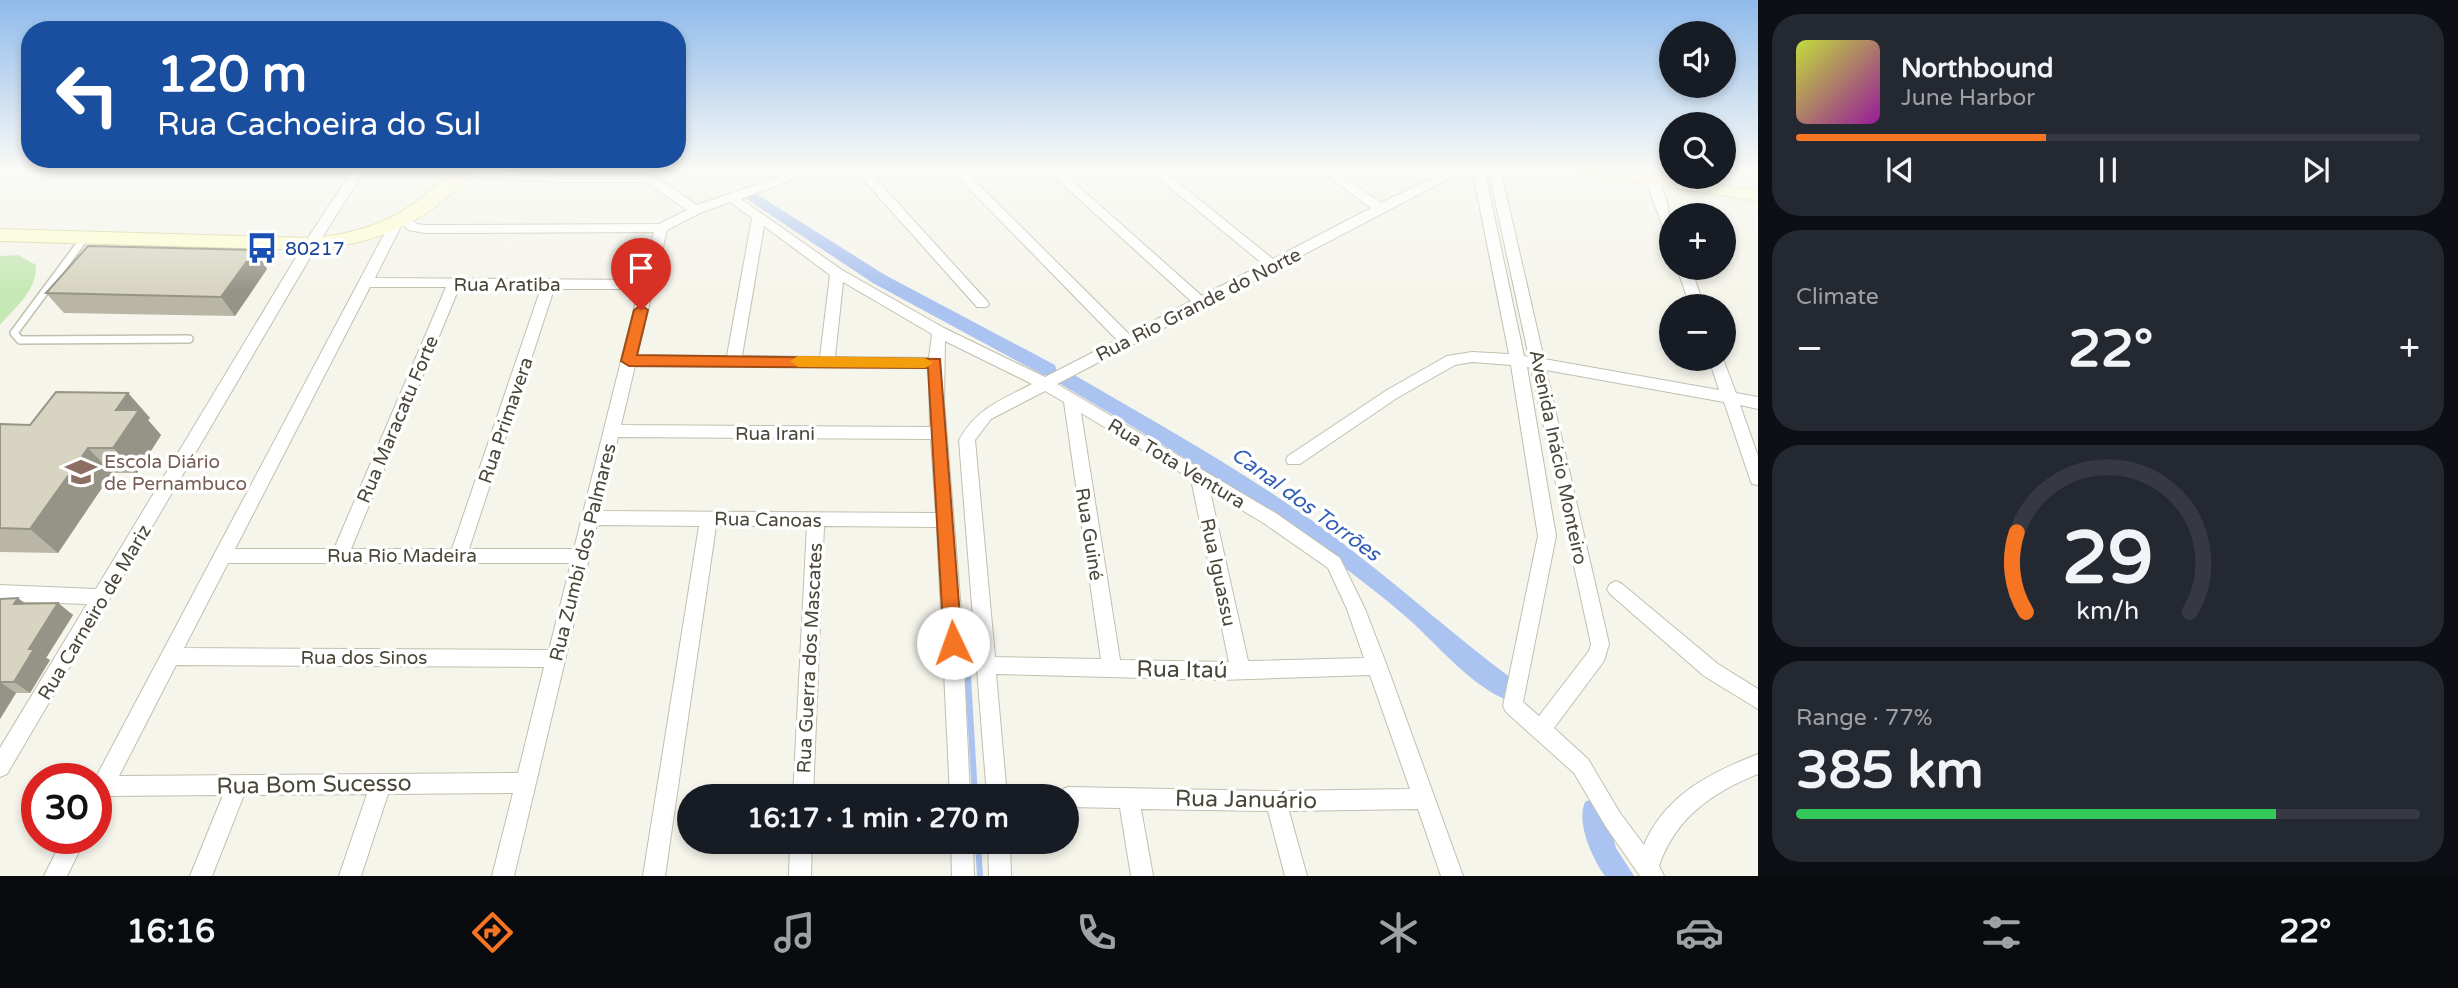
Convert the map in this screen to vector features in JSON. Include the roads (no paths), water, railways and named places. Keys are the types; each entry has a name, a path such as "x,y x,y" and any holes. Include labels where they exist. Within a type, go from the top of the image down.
{"main road":[{"path":"0,235 311,244 343,242 400,223 420,209"}],"street":[{"name":"Rua Carneiro de Mariz","path":"0,767 334,209"},
{"path":"112,769 366,282 400,223 425,229 661,228 699,209"},
{"name":"Rua Tota Ventura","path":"749,209 837,273 939,332 1045,384 1198,474 1334,563 1356,609 1378,666 1452,876"},
{"path":"896,209 982,303"},
{"path":"996,209 1126,340"},
{"path":"1097,209 1202,303"},
{"path":"1203,209 1274,266"},
{"name":"Rua Rio Grande do Norte","path":"996,784 967,440 975,426 986,415 1378,209"},
{"name":"Avenida Inácio Monteiro","path":"1487,209 1518,360 1547,536 1513,706 1541,729 1597,655 1600,644 1503,209"},
{"path":"734,361 759,216"},
{"name":"Rua Zumbi dos Palmares","path":"503,876 661,228"},
{"path":"827,361 837,273"},
{"name":"Rua Aratiba","path":"366,282 647,285"},
{"name":"Rua Maracatu Forte","path":"340,555 454,284"},
{"name":"Rua Primavera","path":"459,555 549,284"},
{"path":"939,332 935,363 938,433 946,520 959,784"},
{"path":"1294,460 1392,394 1452,360 1483,356 1539,363 1758,403"},
{"path":"629,361 935,363"},
{"path":"1720,371 1758,479"},
{"name":"Rua Guiné","path":"1071,400 1112,668"},
{"name":"Rua Irani","path":"611,431 938,433"},
{"name":"Rua Iguassu","path":"1198,474 1240,670"},
{"name":"Rua Canoas","path":"590,518 946,520"},
{"path":"654,876 709,519"},
{"name":"Rua Guerra dos Mascates","path":"804,784 816,520"},
{"name":"Rua Rio Madeira","path":"222,556 581,556"},
{"path":"1616,589 1711,670 1758,700"},
{"path":"0,593 103,597"},
{"name":"Rua dos Sinos","path":"171,656 556,659"},
{"name":"Rua Itaú","path":"987,665 1240,670 1378,666"},
{"path":"1541,729 1581,766 1631,846 1651,871"},
{"path":"1651,871 1653,848 1680,809 1701,789 1758,764"},
{"path":"350,876 381,783"},
{"name":"Rua Bom Sucesso","path":"112,791 238,785 526,783"},
{"path":"201,876 238,785"},
{"name":"Rua Januário","path":"1079,797 1276,801 1424,799"},
{"path":"1129,798 1142,876"},
{"path":"1276,801 1296,876"},
{"path":"55,876 67,854"},
{"path":"800,876 801,854"},
{"path":"962,854 963,876"},
{"path":"999,854 1000,876"}],"lane":[{"path":"86,236 14,333 20,340 189,339"}],"waterway":[{"path":"771,209 879,279 1049,370"},
{"name":"Canal dos Torrões","path":"1063,377 1206,460 1323,540 1418,614 1466,658 1507,689"},
{"path":"967,660 974,784"},
{"name":"Canal dos Torrões","path":"1594,811 1605,854 1621,876"},
{"path":"979,854 980,876"}],"place":[{"name":"80217","path":"262,248"},
{"name":"Escola Diário de Pernambuco","path":"81,472"}]}
